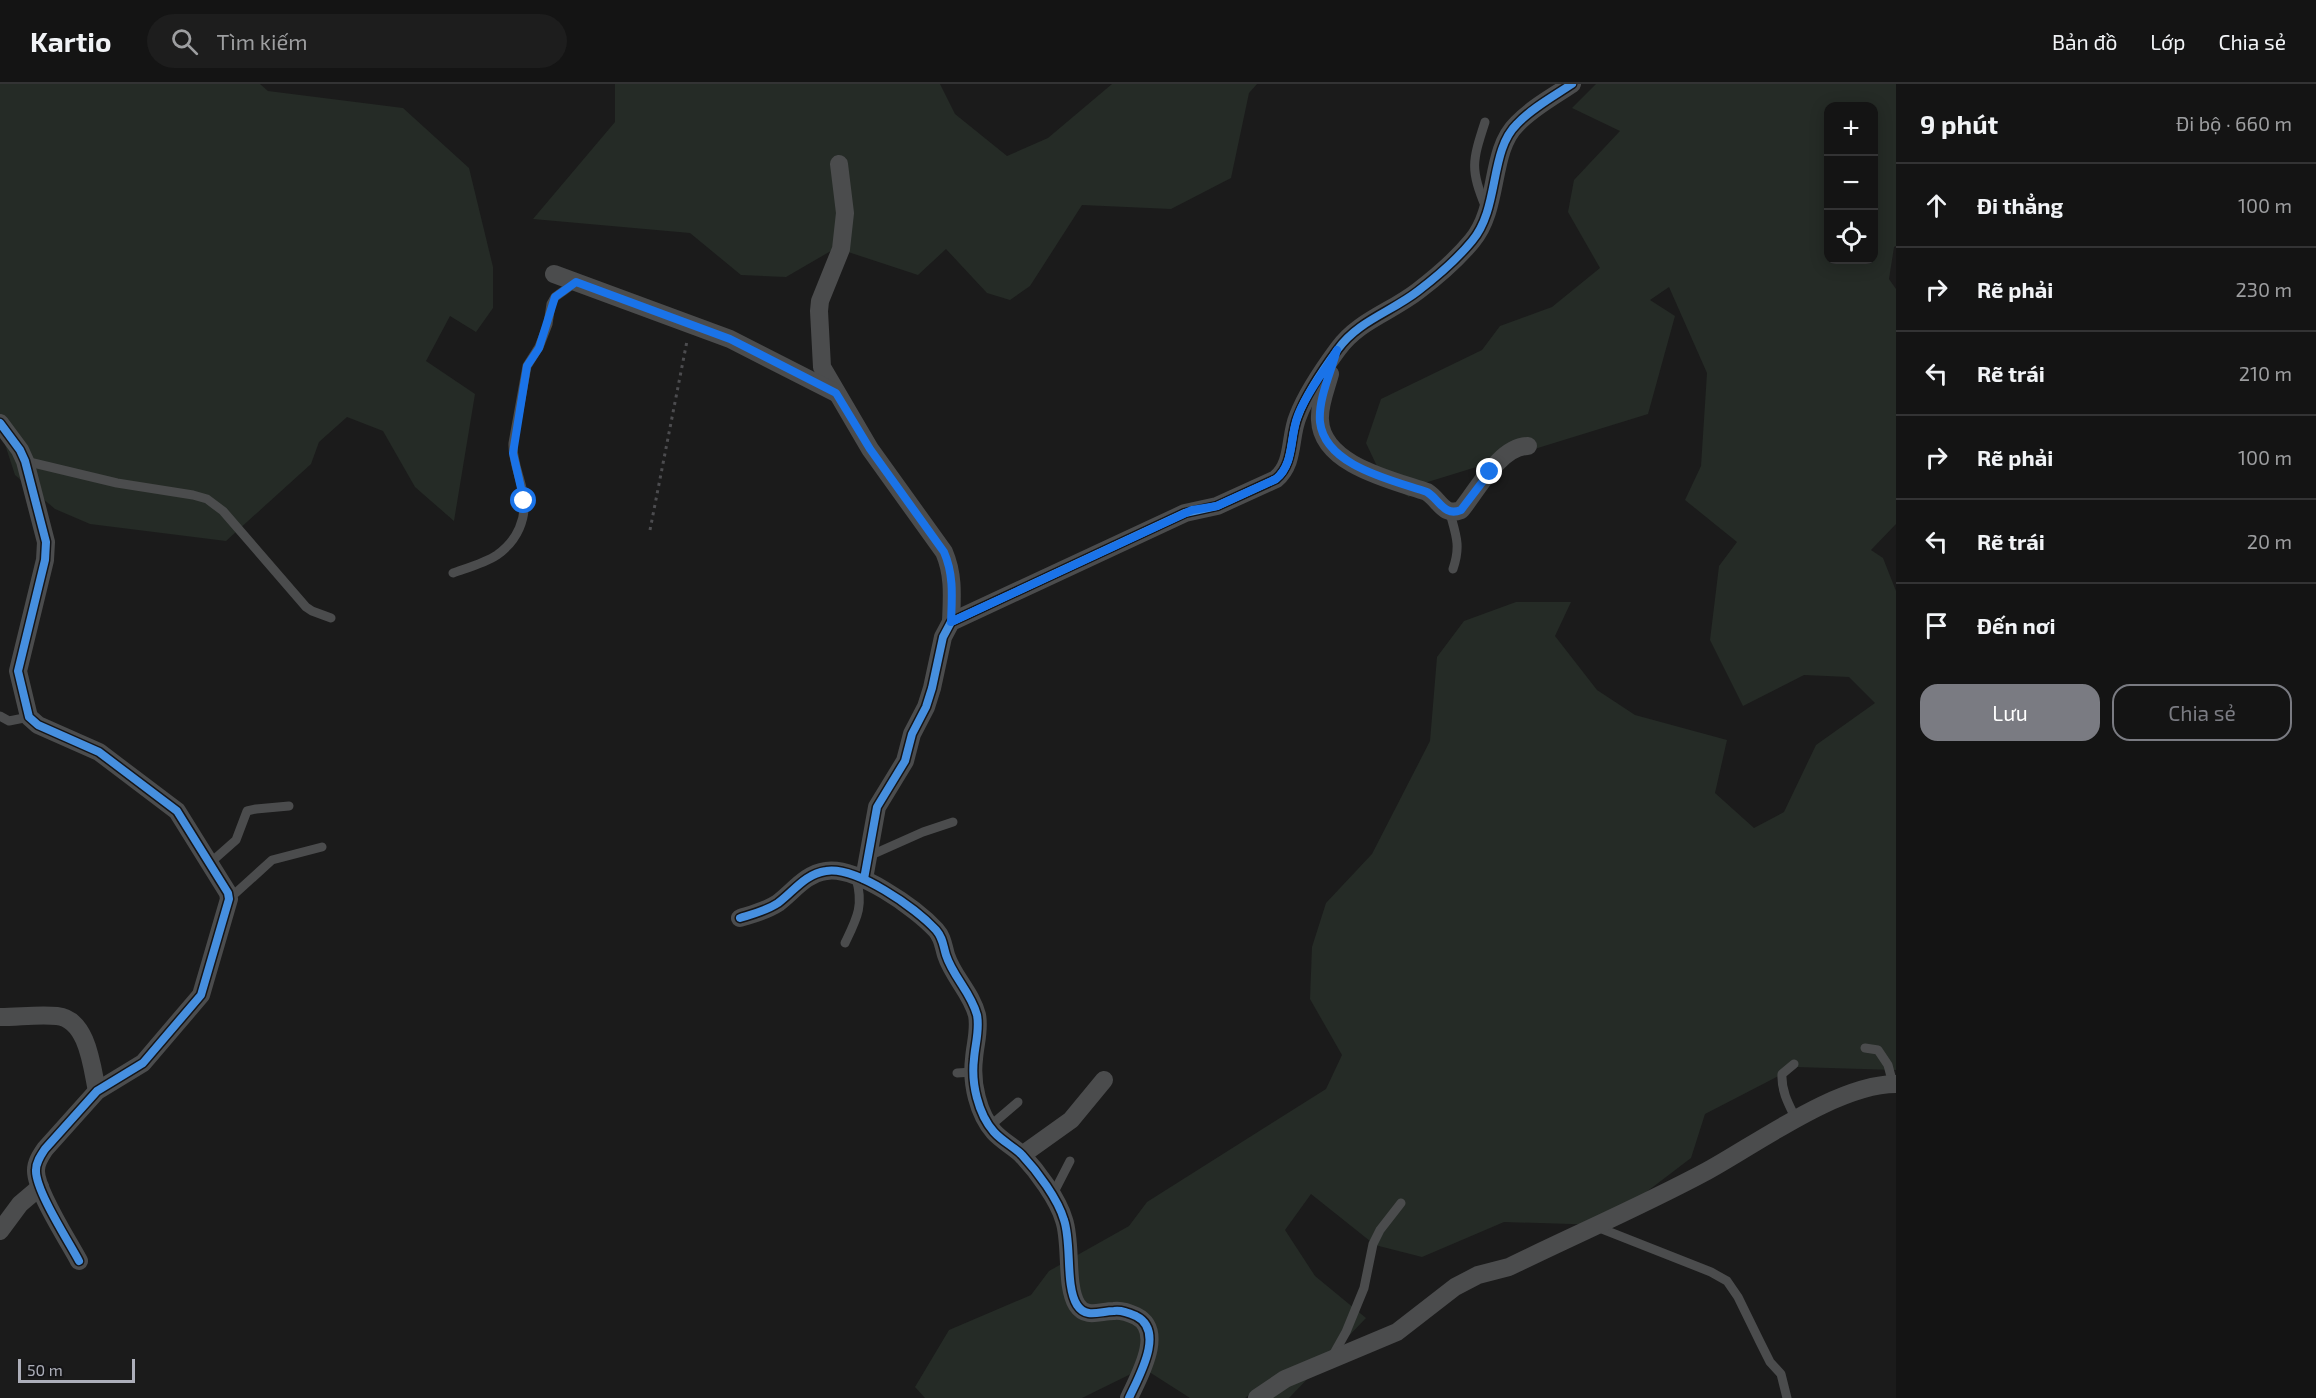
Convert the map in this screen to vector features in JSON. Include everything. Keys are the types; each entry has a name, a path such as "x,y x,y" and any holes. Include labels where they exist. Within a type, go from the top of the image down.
{"street":[{"path":"951,622 1192,510 1217,506 1276,479 1283,473 1288,464 1297,417 1337,350 1356,328 1418,291 1470,244 1480,231 1488,213 1502,150 1511,131 1516,124 1572,84"},
{"path":"839,164 845,213 842,241 835,269 820,301 822,367 870,449 944,552 950,566 952,581 951,622 943,637 932,688 926,707 912,734 905,761 877,807 868,857 859,877"},
{"path":"554,274 730,339 836,393"},
{"path":"1337,350 1322,402 1320,422 1331,449 1343,460 1427,492 1434,496 1444,510 1450,513 1461,510 1497,462 1508,452 1528,446"},
{"path":"0,423 20,450 25,461 46,550 18,671 29,717 38,725 99,752 177,811 228,893 230,900 201,994 143,1063 97,1091 45,1149 36,1167 40,1187 79,1262"},
{"path":"740,918 772,907 806,878 839,871 859,877 900,901 936,930 943,940 951,966 973,1000 978,1018 978,1043 974,1057 965,1072 976,1093 984,1118 994,1133 1022,1155 1038,1174 1064,1220 1072,1289 1076,1303 1083,1312 1092,1314 1126,1312 1140,1318 1147,1327 1149,1345 1144,1366 1129,1398"},
{"path":"0,1017 57,1016 69,1021 80,1031 86,1042 97,1091"},
{"path":"1022,1155 1071,1120 1104,1080"},
{"path":"1257,1398 1285,1378 1397,1332 1455,1287 1478,1275 1509,1267 1706,1172 1796,1119 1854,1090 1895,1084"},
{"path":"0,1232 20,1204 40,1187"}],"lane":[{"path":"1485,122 1474,154 1473,170 1488,213"},
{"path":"453,573 496,556 511,541 520,527 524,501 513,453 527,366 539,348 555,297 576,282"},
{"path":"25,461 117,483 207,499 223,511 306,607 331,618"},
{"path":"1450,513 1458,543 1458,555 1453,569"},
{"path":"0,717 9,720 29,717"},
{"path":"210,863 236,840 246,812 289,806"},
{"path":"868,857 923,832 953,822"},
{"path":"230,900 272,860 322,847"},
{"path":"845,943 860,908 859,877"},
{"path":"1865,1048 1878,1050 1888,1065 1895,1084"},
{"path":"1794,1064 1782,1074 1781,1083 1796,1119"},
{"path":"990,1126 1018,1102"},
{"path":"1052,1197 1070,1161"},
{"path":"1330,1360 1346,1332 1364,1288 1373,1244 1380,1230 1401,1203"},
{"path":"1594,1226 1711,1272 1727,1281 1738,1297 1770,1362 1781,1374 1787,1398"}],"path":[{"path":"650,530 690,324"}],"shaded area":[{"path":"0,84 260,84 268,91 403,108 469,168 493,267 493,308 476,332 450,316 426,361 475,394 454,521 415,487 383,431 347,417 319,442 311,464 226,541 90,524 55,509 15,475 0,429"},
{"path":"615,84 940,84 955,114 1007,156 1048,138 1112,84 1257,84 1249,93 1231,178 1171,209 1082,205 1030,286 1010,300 987,293 946,249 918,275 836,248 786,277 741,275 690,233 533,219 615,122"},
{"path":"1596,84 1896,84 1896,246 1889,279 1896,289 1896,524 1871,550 1883,558 1896,591 1896,1070 1796,1067 1705,1114 1691,1158 1603,1225 1504,1222 1422,1257 1375,1245 1311,1194 1285,1230 1315,1276 1366,1318 1289,1398 1271,1398 1257,1389 1245,1398 1190,1398 1143,1368 1082,1398 925,1398 915,1387 949,1330 1031,1295 1049,1271 1129,1226 1147,1202 1326,1089 1342,1055 1310,999 1312,947 1326,903 1372,854 1430,741 1437,657 1464,621 1516,602 1571,602 1555,636 1597,690 1635,715 1727,740 1715,793 1754,828 1784,812 1816,745 1875,703 1849,677 1804,675 1743,706 1710,640 1719,566 1737,542 1685,500 1701,466 1707,373 1669,287 1650,300 1675,316 1648,414 1418,485 1409,497 1384,481 1366,443 1381,399 1482,350 1500,326 1552,307 1600,268 1568,212 1574,180 1620,131 1572,108"}],"cycle path":[{"path":"864,879 877,807 905,761 912,734 926,707 943,637 951,622 1185,513 1217,506 1276,479 1282,473 1289,458 1295,424 1301,408 1338,349 1355,331 1425,286 1472,241 1487,213 1502,149 1508,135 1529,113 1572,84"},
{"path":"0,423 20,450 25,461 46,542 45,560 18,671 29,717 38,725 99,752 177,811 228,893 229,899 201,995 143,1063 97,1091 45,1149 38,1161 36,1170 41,1190 79,1261"},
{"path":"740,918 773,906 812,876 826,871 839,871 885,890 915,911 936,930 949,963 971,999 977,1015 978,1026 973,1068 980,1107 988,1125 1028,1162 1057,1203 1066,1229 1071,1287 1077,1305 1089,1313 1123,1311 1136,1316 1145,1323 1149,1332 1147,1355 1129,1398"}],"route":[{"path":"524,501 513,453 513,443 527,366 539,348 555,297 576,282 730,339 836,393 870,449 944,552 950,566 952,581 951,622 1192,510 1217,506 1276,479 1288,464 1297,417 1337,350 1322,402 1320,422 1331,449 1343,460 1427,492 1434,496 1444,510 1450,513 1461,510 1490,472"}]}
